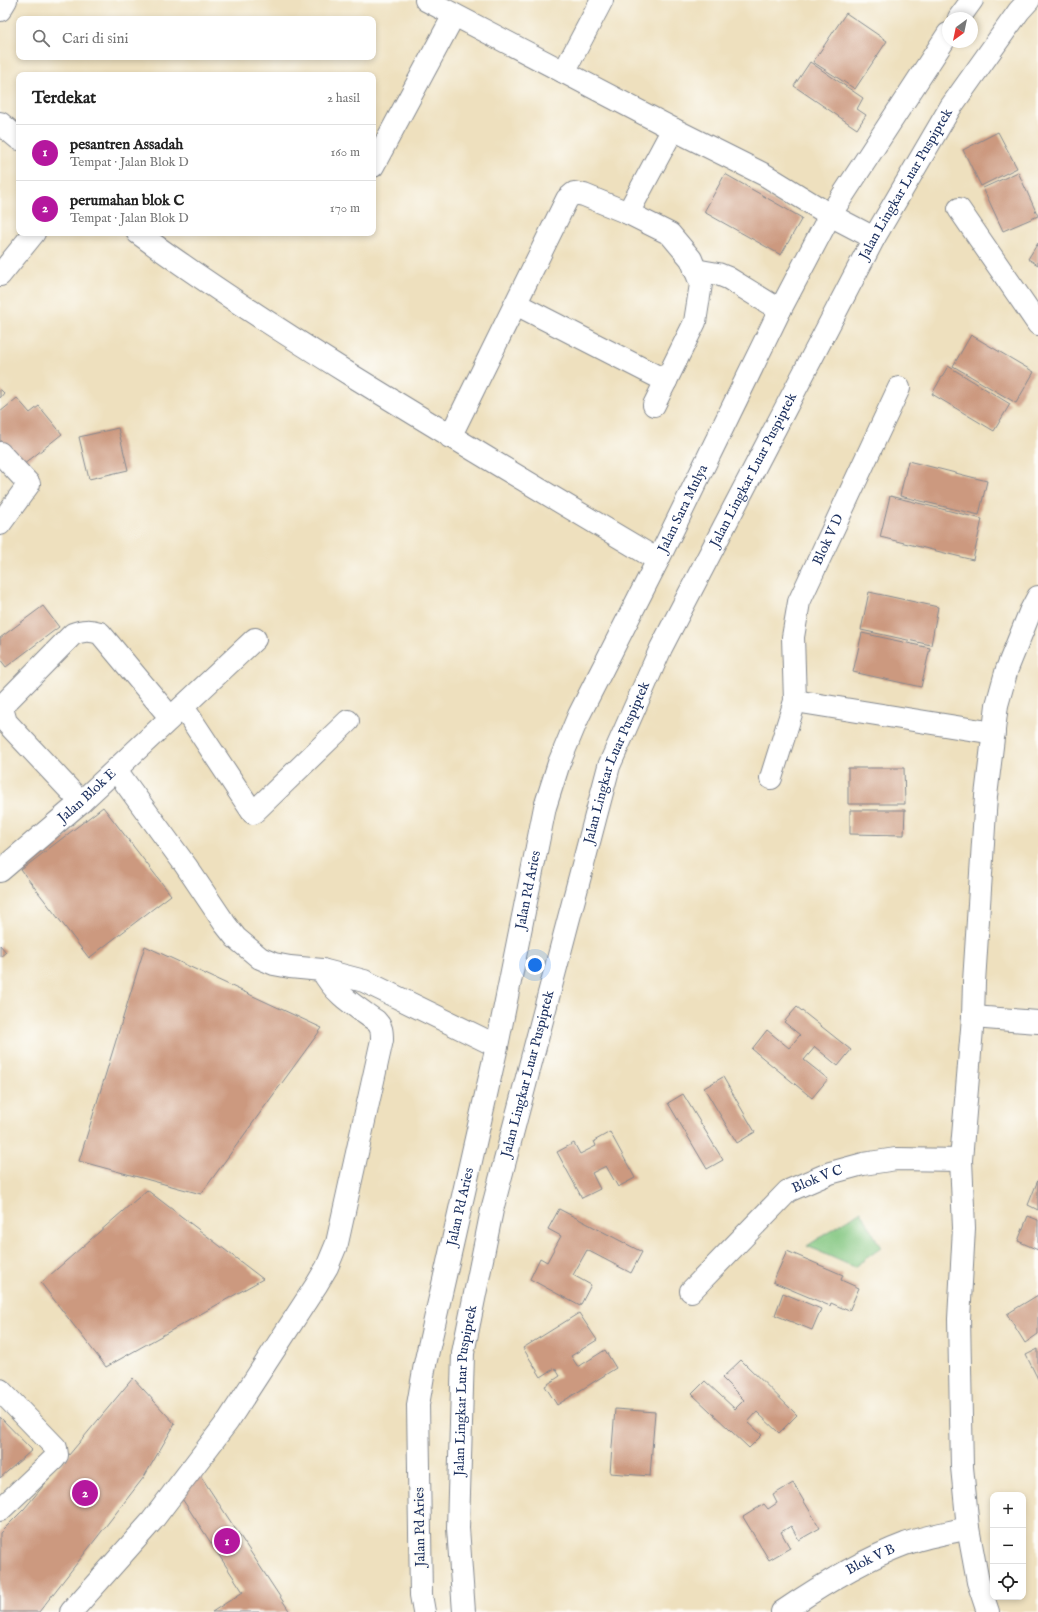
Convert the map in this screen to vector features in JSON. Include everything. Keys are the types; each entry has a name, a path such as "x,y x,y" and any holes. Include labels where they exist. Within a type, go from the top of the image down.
{"street":[{"path":"0,10 6,0"},
{"path":"426,0 673,129 765,175 830,215 874,238"},
{"path":"564,72 602,0"},
{"path":"963,12 972,0"},
{"name":"Jalan Lingkar Luar Puspiptek","path":"464,1612 458,1528 463,1353 492,1210 609,766 660,648 874,238 950,108 1019,11 1029,0"},
{"path":"376,160 454,15"},
{"name":"Jalan Sara Mulya","path":"545,807 559,762 579,715 658,560 780,310 830,215 942,43"},
{"path":"0,123 16,136"},
{"path":"628,213 673,129"},
{"path":"450,437 567,199 574,194 584,195 628,213 670,234 691,259 701,284 695,322 654,405"},
{"path":"959,209 1038,324"},
{"path":"0,275 32,236"},
{"path":"142,236 175,260 294,339 450,437 658,560"},
{"path":"695,270 718,274 728,278 780,310"},
{"path":"516,304 666,381"},
{"name":"Blok V D","path":"771,778 795,701 794,637 799,602 899,388"},
{"path":"0,452 29,484 0,524"},
{"path":"988,1612 978,1582 968,1528 962,1467 959,1319 964,1228 961,1160 973,1017 986,796 997,705 1007,669 1030,612 1038,597"},
{"path":"81,802 6,722 2,708 5,703 73,634 82,630 91,630 100,633 177,712 253,813 348,721"},
{"name":"Jalan Blok E","path":"0,871 81,802 255,640"},
{"path":"795,701 994,733"},
{"path":"116,770 186,866 225,924 236,938 260,958 274,964 322,970 364,981 497,1046"},
{"name":"Jalan Pd Aries","path":"424,1612 421,1595 418,1404 425,1364 497,1046 545,807"},
{"path":"71,1612 152,1521 228,1421 317,1284 336,1243 382,1040 382,1032 380,1025 376,1021 346,1000 334,989 322,970"},
{"path":"973,1017 1038,1022"},
{"name":"Blok V C","path":"692,1291 788,1191 830,1173 863,1164 896,1159 961,1160"},
{"path":"0,1390 56,1448 57,1455 54,1460 0,1510"},
{"name":"Blok V B","path":"782,1612 826,1584 865,1562 906,1544 968,1528"}],"green space":[{"path":"861,1211 881,1248 854,1267 807,1246"}],"building":[{"path":"846,13 887,41 855,89 813,62"},
{"path":"810,62 863,98 857,109 866,115 857,129 794,86"},
{"path":"998,132 1017,168 981,186 963,150"},
{"path":"1018,172 1038,216 1003,231 983,188"},
{"path":"725,174 802,218 781,255 704,212"},
{"path":"1038,243 1038,265 1028,259"},
{"path":"971,335 1034,372 1016,403 953,366"},
{"path":"948,366 1010,404 994,431 932,394"},
{"path":"0,389 4,393 0,398"},
{"path":"17,398 30,413 39,406 62,434 18,469 0,447 0,412"},
{"path":"118,428 128,470 89,479 79,437"},
{"path":"908,461 987,481 979,515 900,496"},
{"path":"890,496 982,519 973,560 880,537"},
{"path":"869,592 938,607 931,645 861,630"},
{"path":"43,606 59,627 6,667 0,659 0,638"},
{"path":"862,633 930,648 921,687 853,672"},
{"path":"848,768 904,768 905,804 848,804"},
{"path":"103,807 171,895 89,958 21,870"},
{"path":"850,810 905,810 904,835 850,834"},
{"path":"0,945 6,952 0,957"},
{"path":"145,946 322,1028 201,1194 79,1161"},
{"path":"797,1007 851,1050 838,1066 815,1047 804,1060 828,1079 812,1098 752,1049 767,1030 789,1048 800,1035 784,1022"},
{"path":"723,1077 755,1132 737,1143 704,1088"},
{"path":"683,1094 723,1160 707,1169 668,1103"},
{"path":"610,1132 635,1178 618,1187 606,1166 592,1173 600,1189 582,1198 557,1152 574,1143 580,1154 596,1146 594,1141"},
{"path":"1038,1180 1038,1210 1028,1205"},
{"path":"147,1190 263,1279 106,1367 41,1283"},
{"path":"559,1209 642,1252 631,1273 587,1250 573,1275 591,1285 580,1306 530,1279 540,1258 547,1262 561,1236 548,1229"},
{"path":"1028,1216 1038,1220 1038,1250 1018,1241"},
{"path":"787,1251 843,1275 841,1280 859,1288 849,1311 831,1303 830,1306 773,1282"},
{"path":"783,1293 821,1309 812,1330 775,1315"},
{"path":"1038,1295 1038,1334 1025,1343 1007,1314"},
{"path":"579,1313 597,1340 571,1356 578,1367 605,1350 616,1368 557,1405 545,1386 560,1376 555,1368 541,1377 523,1348"},
{"path":"1038,1349 1038,1379 1026,1355"},
{"path":"741,1360 797,1415 779,1433 757,1412 748,1422 762,1435 749,1448 692,1394 705,1381 735,1409 744,1400 722,1378"},
{"path":"133,1378 175,1424 144,1477 39,1612 0,1612 0,1533 24,1509"},
{"path":"615,1409 655,1412 650,1476 610,1473"},
{"path":"0,1417 32,1450 0,1478"},
{"path":"200,1475 290,1612 212,1612 243,1592 177,1491"},
{"path":"793,1483 820,1528 799,1540 791,1526 781,1532 790,1548 769,1560 743,1517 764,1504 768,1509 777,1503 773,1495"}],"place":[{"name":"perumahan blok C","path":"85,1493"},
{"name":"pesantren Assadah","path":"227,1541"}]}
